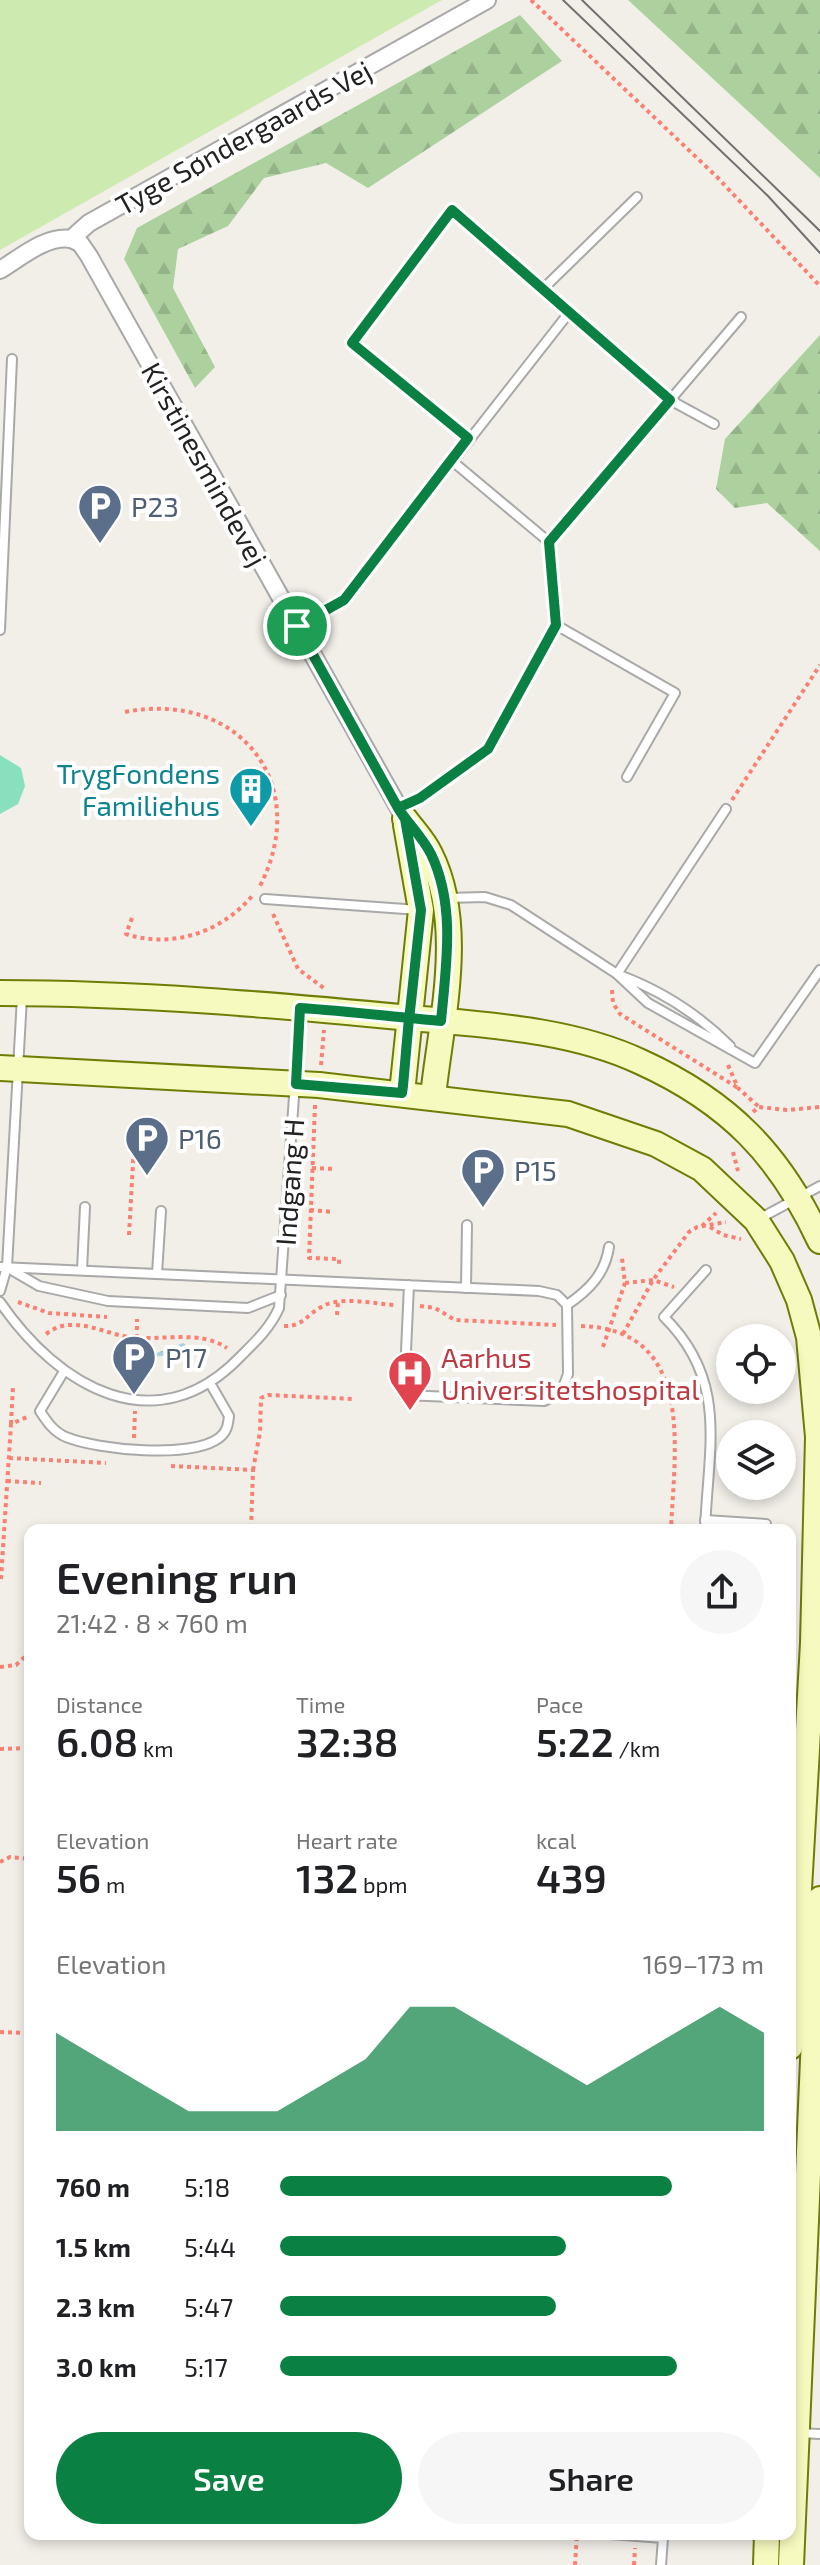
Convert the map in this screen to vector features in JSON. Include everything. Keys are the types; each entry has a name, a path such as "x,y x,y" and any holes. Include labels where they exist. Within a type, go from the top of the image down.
{"street":[{"name":"Tyge Søndergaards Vej","path":"0,270 45,243 61,237 71,239 89,223 487,0"},
{"name":"Kirstinesmindevej","path":"71,239 80,243 89,256 401,813 430,853 445,898 448,949 433,1096"},
{"name":"Kirstinesmindevej","path":"401,813 421,910 402,1093"},
{"path":"11,993 300,1008 441,1021 588,1043 639,1061 688,1086 734,1120 810,1192 820,1241"},
{"path":"9,1068 296,1084 433,1096 555,1112 613,1127 656,1144 702,1169 756,1220 782,1261 799,1300 811,1352 818,1437 816,1643 798,2033 802,2433 796,2505"},
{"path":"799,1999 820,1899"},
{"path":"766,2565 767,2540"},
{"path":"791,2565 793,2540"}],"lane":[{"path":"545,287 637,197"},
{"path":"468,438 352,343 452,210 545,287 568,314 670,400 714,424"},
{"path":"297,626 344,600 568,314"},
{"path":"401,813 488,749 556,625 549,542 741,317"},
{"path":"0,630 12,359"},
{"path":"451,460 549,542"},
{"path":"556,625 675,693 627,777"},
{"path":"617,974 726,809"},
{"path":"265,899 421,910 445,898 485,897 511,905 617,974 648,1003 698,1034 755,1063 820,970"},
{"path":"617,974 657,989 706,1021 734,1050"},
{"path":"0,1291 11,993"},
{"name":"Indgang H","path":"63,1373 89,1387 135,1400 177,1397 210,1383 238,1360 271,1325 281,1295 300,1008"},
{"path":"756,1220 810,1192"},
{"path":"82,1270 85,1207"},
{"path":"157,1274 161,1211"},
{"path":"466,1288 467,1225"},
{"path":"567,1305 589,1290 607,1261 609,1247"},
{"path":"3,1267 82,1270 282,1280 409,1285 539,1291 557,1295 567,1305 568,1374 561,1393 544,1401 404,1395 409,1285"},
{"path":"3,1267 39,1286 108,1301 248,1308 281,1295"},
{"path":"705,1524 711,1422 708,1389 695,1353 664,1317 706,1270"},
{"path":"0,1302 63,1373 40,1411 48,1424 64,1436 123,1452 200,1445 217,1440 227,1430 229,1416 210,1383"},
{"path":"661,2565 663,2540"}],"path":[{"path":"531,0 726,186 820,285"},
{"path":"726,809 820,665"},
{"path":"125,712 154,706 182,708 210,717 234,732 255,752 269,777 278,819 273,861 259,887 241,909 218,926 191,936 162,940 126,934 132,918"},
{"path":"617,974 611,998 620,1014 738,1088 759,1107"},
{"path":"734,1050 727,1062 731,1078 738,1088"},
{"path":"129,1235 134,1145"},
{"path":"312,1168 335,1169"},
{"path":"310,1210 334,1212"},
{"path":"623,1334 653,1280 689,1232 697,1227 710,1227"},
{"path":"603,1347 625,1283 621,1254 609,1247"},
{"path":"625,1283 653,1280 686,1292"},
{"path":"9,1458 133,1464 137,1319"},
{"path":"35,1344 50,1331 65,1325 101,1328 138,1337 217,1342 238,1360"},
{"path":"1,1579 13,1386"},
{"path":"251,1524 261,1398 268,1395 353,1399"},
{"path":"11,1424 40,1411"},
{"path":"163,1466 253,1470"},
{"path":"7,1481 41,1483"},
{"path":"0,1667 16,1665 24,1658"},
{"path":"0,1749 24,1747"},
{"path":"0,1862 10,1857 24,1858"},
{"path":"0,2032 24,2033"},
{"path":"575,2565 577,2540"}],"green space":[{"path":"0,0 442,0 0,250"},
{"path":"628,0 820,0 820,178"},
{"path":"520,15 562,61 368,188 326,163 264,178 228,226 178,249 173,288 215,367 195,388 124,259 137,228"},
{"path":"820,335 820,551 767,503 735,508 716,489 725,439"},
{"path":"0,755 21,768 25,786 18,804 0,814"}],"water":[{"path":"183,1343 186,1345 179,1351 161,1356 140,1356 112,1350 121,1346 154,1354"}],"tram line":[{"path":"563,0 768,196 820,253"},
{"path":"582,0 820,231"}],"place":[{"name":"P23","path":"100,545"},
{"name":"TrygFondens Familiehus","path":"251,828"},
{"name":"P16","path":"147,1177"},
{"name":"P15","path":"483,1209"},
{"name":"P17","path":"134,1396"},
{"name":"Aarhus Universitetshospital","path":"410,1412"}],"route":[{"path":"297,626 344,600 468,438 352,343 452,210 545,287 568,314 670,400 549,542 556,625 488,749 420,798 398,808 430,853 445,898 448,949 441,1021 409,1018 325,1009 300,1008 296,1084 402,1093 409,1018 416,967 421,910 405,819 398,808 297,626"}]}
